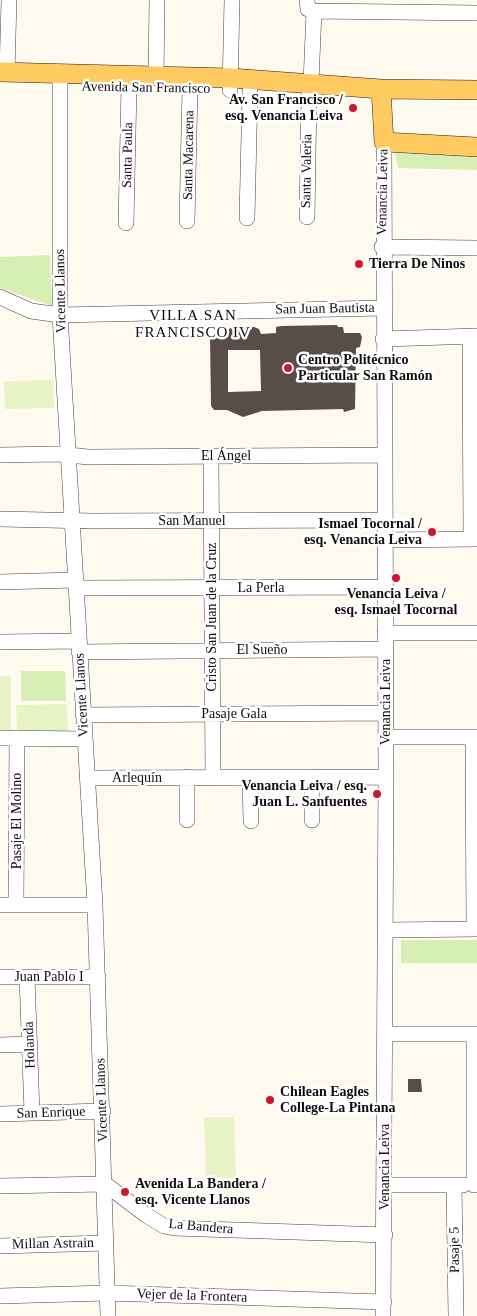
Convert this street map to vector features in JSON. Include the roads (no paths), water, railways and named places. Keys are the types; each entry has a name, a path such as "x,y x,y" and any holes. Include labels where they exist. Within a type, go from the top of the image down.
{"main road":[{"name":"Avenida San Francisco","path":"2,76 129,87 190,88 230,84 250,91 310,89"},
{"name":"Avenida San Francisco","path":"60,80 156,77 381,95 477,90"},
{"name":"Venancia Leiva","path":"381,95 384,142"},
{"path":"384,142 477,148"}],"street":[{"path":"2,76 9,0"},
{"path":"156,77 157,0"},
{"path":"230,84 232,0"},
{"path":"310,7 345,6 477,13"},
{"name":"Santa Valeria","path":"307,217 310,7"},
{"name":"Vicente Llanos","path":"60,80 60,315 95,905 108,1316"},
{"name":"Santa Paula","path":"126,223 129,87"},
{"name":"Santa Macarena","path":"188,221 190,88"},
{"path":"247,218 250,91"},
{"name":"Venancia Leiva","path":"383,1309 386,1185 386,713 382,247 384,142"},
{"path":"382,247 477,248"},
{"name":"San Juan Bautista","path":"0,297 31,311 60,315 383,308"},
{"path":"383,339 473,337 474,539 384,540"},
{"name":"El Ángel","path":"0,455 384,456"},
{"name":"Cristo San Juan de la Cruz","path":"211,456 213,777"},
{"name":"San Manuel","path":"0,519 384,520"},
{"name":"La Perla","path":"0,582 212,588 385,587"},
{"path":"385,634 477,633"},
{"name":"El Sueño","path":"0,642 79,647 212,651 385,650"},
{"name":"Pasaje Gala","path":"83,715 386,713"},
{"path":"386,737 475,737 475,929 386,930"},
{"path":"0,738 84,739"},
{"name":"Pasaje El Molino","path":"16,905 17,738"},
{"path":"187,777 187,820"},
{"path":"250,777 251,821"},
{"path":"312,777 312,820"},
{"name":"Arlequín","path":"86,778 386,777"},
{"path":"0,905 95,905"},
{"name":"Juan Pablo I","path":"0,977 98,977"},
{"name":"Holanda","path":"27,977 32,1113"},
{"path":"386,1034 476,1034 476,1185 386,1185"},
{"path":"0,1045 30,1044"},
{"name":"San Enrique","path":"0,1114 102,1111"},
{"path":"0,1186 105,1184"},
{"name":"La Bandera","path":"105,1184 146,1215 164,1226 174,1228 385,1236"},
{"name":"Pasaje 5","path":"454,1185 456,1316"},
{"name":"Millan Astrain","path":"0,1246 106,1243"},
{"name":"Vejer de la Frontera","path":"0,1296 107,1293 383,1309"}],"place":[{"name":"Av. San Francisco / esq. Venancia Leiva","path":"353,108"},
{"name":"Tierra De Ninos","path":"359,264"},
{"name":"Centro Politécnico Particular San Ramón","path":"288,368"},
{"name":"Ismael Tocornal / esq. Venancia Leiva","path":"432,532"},
{"name":"Venancia Leiva / esq. Ismael Tocornal","path":"396,578"},
{"name":"Venancia Leiva / esq. Juan L. Sanfuentes","path":"377,794"},
{"name":"Chilean Eagles College-La Pintana","path":"270,1100"},
{"name":"Avenida La Bandera / esq. Vicente Llanos","path":"125,1192"}],"district":[{"name":"VILLA SAN FRANCISCO IV","path":"193,324"}]}
